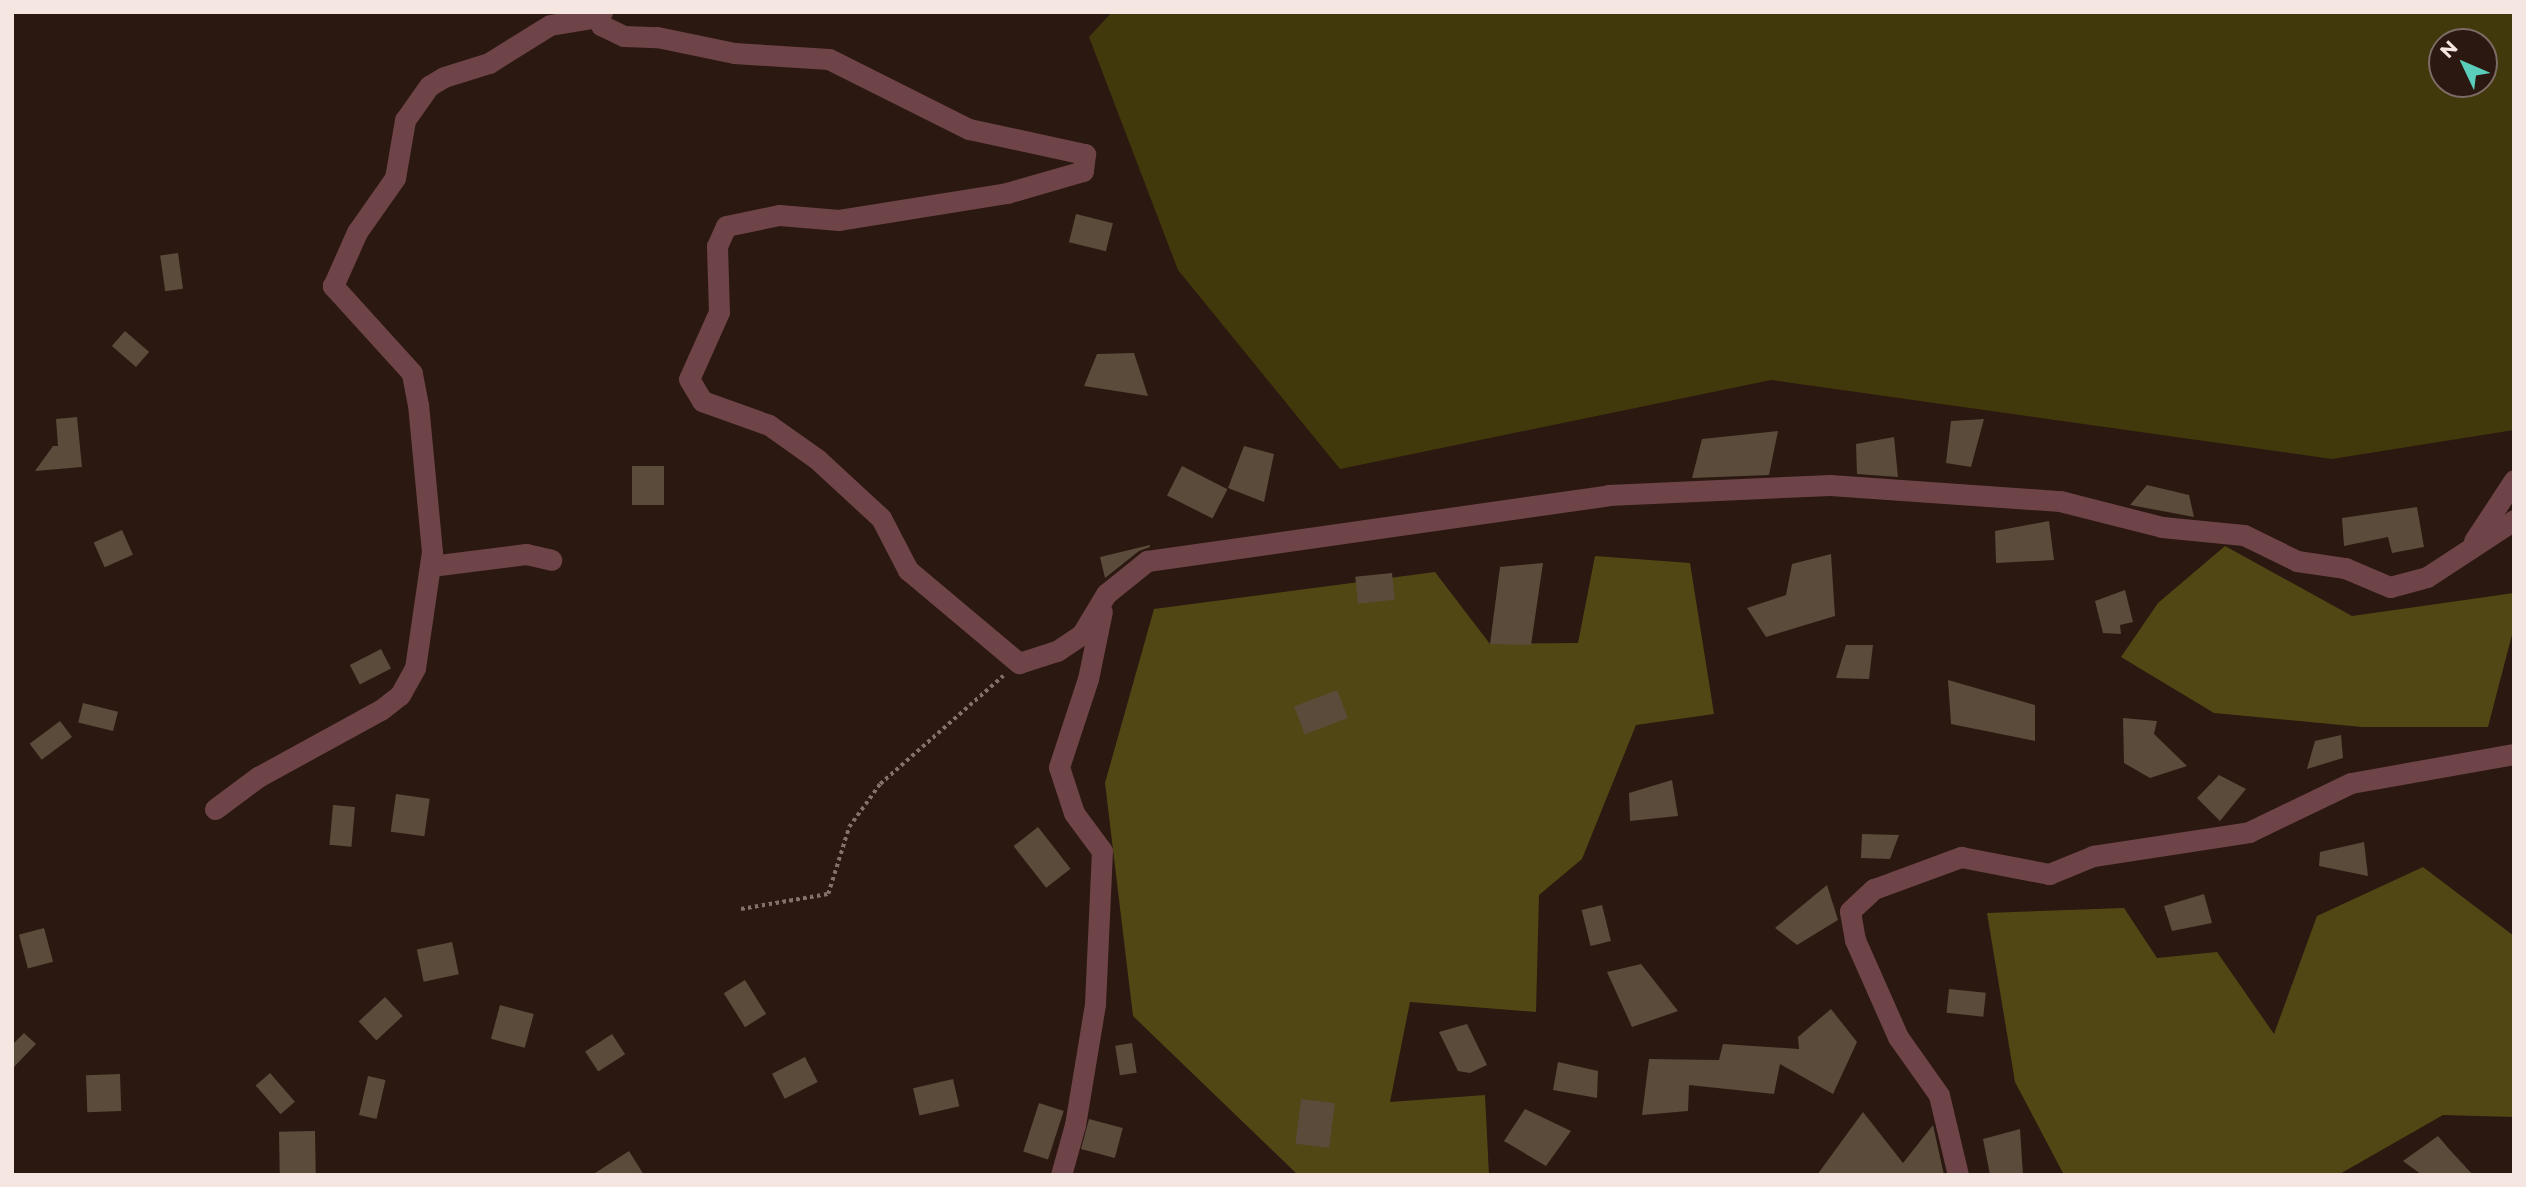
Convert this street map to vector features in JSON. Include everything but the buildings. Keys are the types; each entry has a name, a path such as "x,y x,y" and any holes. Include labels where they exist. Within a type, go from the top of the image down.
{"street":[{"path":"215,809 258,777 338,736 400,695 415,668 431,566 418,405 412,373 333,286 357,232 394,178 405,120 429,86 489,63 550,25 600,15 601,25 624,36 657,37 734,53 829,59 969,129 1085,154 1083,171 1007,192 839,220 779,215 726,226 718,246 719,312 689,379 702,401 769,425 817,459 881,518 908,570 1019,663 1058,651 1082,634 1106,594 1147,561 1231,546 1608,495 1830,485 2060,501 2162,527 2244,535 2297,561 2345,568 2390,587 2427,577 2473,543 2514,520"},
{"path":"2473,543 2514,480"},
{"path":"431,566 526,554 551,559"},
{"path":"1061,1175 1075,1125 1095,1004 1102,851 1074,813 1059,767 1088,679 1106,594"},
{"path":"1958,1175 1939,1095 1898,1037 1854,940 1850,911 1874,888 1961,857 2049,874 2093,856 2249,832 2351,783 2514,754"}],"path":[{"path":"741,909 828,894 849,827 880,784 1019,663"}],"shaded area":[{"path":"1112,12 2514,12 2514,430 2332,459 1771,380 1340,469 1178,270 1089,37"},
{"path":"2225,546 2352,616 2514,593 2514,627 2488,727 2362,727 2214,713 2121,657 2158,603"},
{"path":"1595,556 1690,563 1714,714 1636,725 1582,859 1539,895 1536,1012 1410,1002 1390,1102 1485,1095 1489,1175 1298,1175 1133,1016 1105,783 1154,609 1435,572 1490,644 1578,643"},
{"path":"2423,867 2514,936 2514,1117 2443,1115 2338,1175 2064,1175 2015,1082 1987,913 2124,908 2157,958 2217,952 2274,1034 2317,916"}]}
